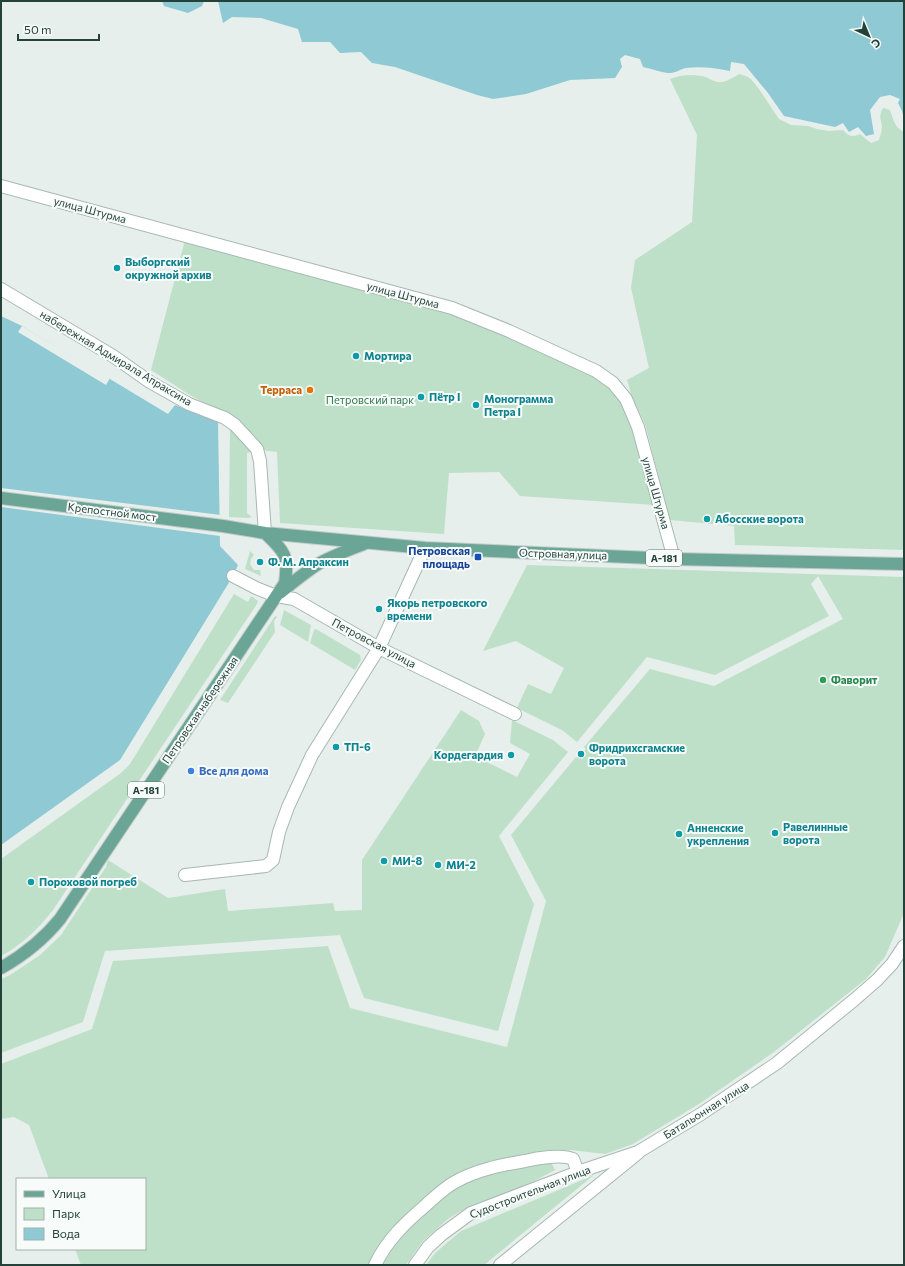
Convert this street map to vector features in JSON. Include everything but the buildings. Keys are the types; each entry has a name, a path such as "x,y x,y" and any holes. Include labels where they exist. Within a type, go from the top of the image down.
{"main road":[{"name":"Крепостной мост","path":"1,498 224,526"},
{"name":"Островная улица","path":"224,526 264,533 366,544 425,548 674,559 904,564"},
{"path":"264,533 282,550 285,556 285,583 276,596"},
{"name":"А-181","path":"276,596 318,564 333,556 366,544"},
{"name":"Петровская набережная","path":"1,968 34,946 60,919 276,596"}],"street":[{"name":"улица Штурма","path":"1,186 452,308 509,331 596,371 613,383 626,399 638,427 674,559"},
{"name":"набережная Адмирала Апраксина","path":"1,289 113,356 150,382 190,404 225,418 235,425 257,449 260,461 264,533"},
{"path":"186,875 266,866 273,860 279,832 288,807 312,755 379,648 425,548"},
{"name":"Петровская улица","path":"233,576 276,596 294,599 379,648 515,714"},
{"name":"Батальонная улица","path":"500,1265 638,1152 701,1114 777,1063 877,980 892,964 904,946"},
{"name":"Судостроительная улица","path":"415,1265 428,1247 471,1212 578,1172 638,1152"},
{"path":"375,1265 389,1241 413,1216 447,1187 469,1176 484,1170 533,1159 564,1157 573,1159 578,1172"}],"green space":[{"path":"739,74 751,79 779,119 791,125 808,126 829,131 843,130 850,136 860,134 871,143 879,140 882,127 880,116 883,108 890,110 896,126 904,132 904,550 735,545 734,526 670,520 645,424 631,394 627,380 649,368 631,288 635,260 692,222 697,135 670,79 693,75 704,77 716,82 722,82"},
{"name":"Петровский парк","path":"185,240 450,312 507,335 594,376 611,386 621,400 634,429 654,505 520,496 499,472 449,473 444,534 280,523 277,452 260,450 234,418 193,397 151,370"},
{"path":"230,426 244,440 251,452 247,453 247,513 252,517 229,517"},
{"path":"250,551 254,555 250,564 254,570 260,570 261,576 245,569"},
{"path":"527,565 904,577 904,913 885,957 866,979 774,1052 699,1104 633,1144 605,1154 571,1150 529,1155 464,1173 372,1265 81,1265 75,1250 146,1250 146,1178 49,1178 29,1125 14,1117 1,1119 1,1064 92,1029 113,961 328,946 350,1008 507,1047 546,901 511,835 576,757 577,758 586,749 584,747 650,669 714,686 843,619 818,576 811,584 829,616 715,675 647,657 577,742 562,730 517,708 528,684 551,694 564,668 516,641 483,651"},
{"path":"234,594 248,602 251,596 258,601 257,604 53,910 42,924 29,936 9,952 1,956 1,859 121,773 130,764"},
{"path":"284,610 311,625 308,642 280,625"},
{"path":"275,616 277,617 274,621 275,632 228,703 220,700"},
{"path":"316,629 360,655 361,660 355,670 310,643 314,630"},
{"path":"461,710 479,721 485,734 475,756 517,777 530,754 510,743 512,720 553,740 568,752 499,836 534,904 498,1031 364,998 340,935 105,951 83,1022 1,1053 1,979 10,975 40,955 61,935 106,867 108,860 168,898 225,889 228,911 333,903 335,911 362,910 362,860"},
{"path":"536,1163 552,1164 555,1170 523,1187 466,1208 448,1219 423,1241 406,1265 379,1265 387,1250 440,1198 474,1177"},
{"path":"594,1175 484,1265 426,1265 435,1253 461,1231"}],"water":[{"path":"162,1 204,1 202,6 188,13 164,6"},
{"path":"218,1 904,1 904,119 898,103 900,99 890,95 880,97 870,110 874,134 866,136 858,127 849,132 843,123 835,127 784,116 768,93 744,64 731,62 730,71 697,67 686,68 668,73 643,67 640,59 625,55 620,59 622,67 615,78 570,80 526,94 493,99 395,67 372,63 361,52 340,53 330,42 302,42 298,29 261,18 232,17 223,23"},
{"path":"1,316 22,326 168,414 175,405 218,421 220,546 238,565 233,576 120,760 1,845"}],"pier":[{"path":"22,326 110,378 106,385 18,332"},
{"path":"1,488 221,515 220,536 1,507"}],"place":[{"name":"Выборгский окружной архив","path":"117,268"},
{"name":"Мортира","path":"356,356"},
{"name":"Терраса","path":"310,390"},
{"name":"Пётр I","path":"421,397"},
{"name":"Монограмма Петра I","path":"476,405"},
{"name":"Абосские ворота","path":"707,519"},
{"name":"Петровская площадь","path":"478,557"},
{"name":"Ф. М. Апраксин","path":"260,562"},
{"name":"Якорь петровского времени","path":"379,609"},
{"name":"Фаворит","path":"823,680"},
{"name":"ТП-6","path":"336,747"},
{"name":"Фридрихсгамские ворота","path":"581,754"},
{"name":"Кордегардия","path":"511,755"},
{"name":"Все для дома","path":"191,771"},
{"name":"Равелинные ворота","path":"775,833"},
{"name":"Анненские укрепления","path":"679,834"},
{"name":"МИ-8","path":"384,861"},
{"name":"МИ-2","path":"438,865"},
{"name":"Пороховой погреб","path":"31,882"}]}
